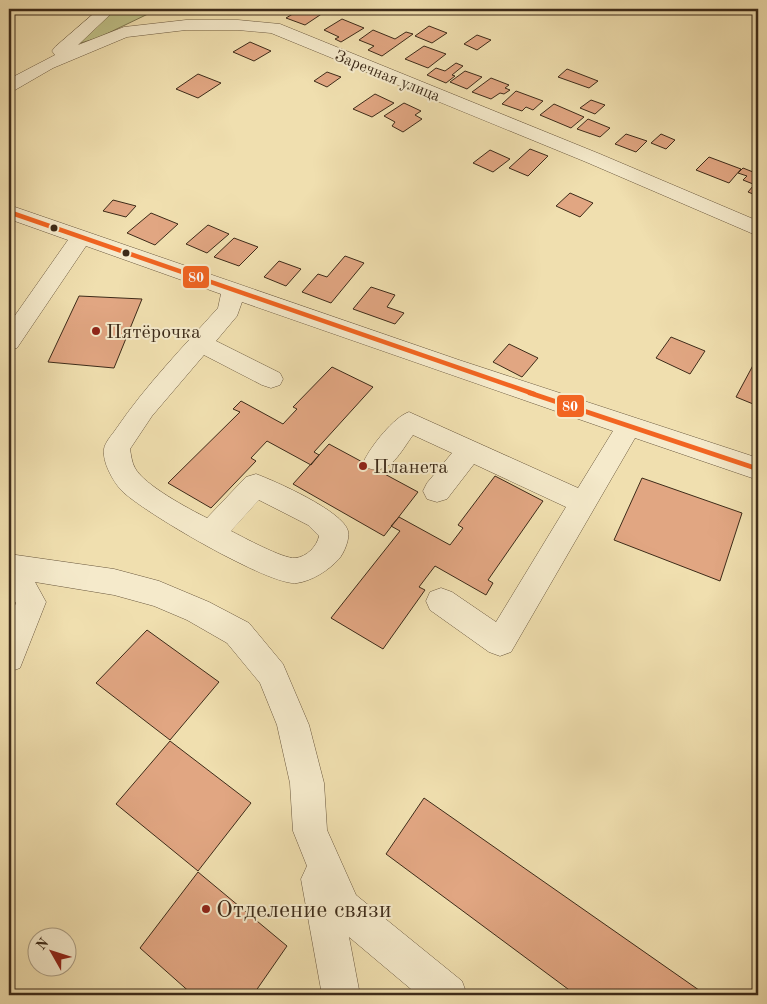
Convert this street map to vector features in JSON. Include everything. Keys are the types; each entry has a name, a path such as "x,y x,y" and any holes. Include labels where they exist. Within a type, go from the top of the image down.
{"street":[{"path":"46,64 108,9"},
{"path":"235,9 274,28"},
{"path":"124,32 164,13"},
{"name":"Заречная улица","path":"9,86 46,64 124,32 186,25 238,25 274,28 593,158 758,230"},
{"path":"9,212 450,366 758,469"},
{"path":"9,342 81,237"},
{"path":"210,534 161,504 127,478 117,448 142,408 229,310 233,290"},
{"path":"200,343 271,379"},
{"path":"376,461 409,422 582,502"},
{"path":"441,602 500,642 582,502 630,425"},
{"path":"673,440 674,459 758,487"},
{"path":"437,491 470,450"},
{"path":"9,567 30,602 9,658"},
{"path":"9,567 114,582 159,594 198,611 238,633 272,674 293,725 307,783 310,831 340,995"},
{"path":"310,831 343,908 448,995"}],"green space":[{"path":"114,9 154,9 150,13 98,38 77,44"}],"building":[{"path":"301,9 329,9 305,25 286,18"},
{"path":"342,19 364,28 341,42 335,39 339,37 324,30"},
{"path":"429,26 447,33 432,43 415,36"},
{"path":"373,30 395,39 406,32 413,34 382,56 368,50 374,46 359,40"},
{"path":"477,35 491,40 477,50 464,44"},
{"path":"250,42 271,51 254,61 233,52"},
{"path":"424,46 446,54 428,68 405,59"},
{"path":"456,63 463,66 446,83 427,75 436,68 445,71"},
{"path":"567,69 598,81 589,88 558,77"},
{"path":"465,71 482,77 467,89 450,82"},
{"path":"327,72 341,77 327,87 314,81"},
{"path":"198,74 221,83 198,98 176,89"},
{"path":"491,78 509,85 505,88 510,90 504,94 500,93 491,99 472,92"},
{"path":"516,91 543,101 533,110 526,107 522,111 502,104"},
{"path":"375,94 394,103 372,117 353,109"},
{"path":"591,100 605,105 595,114 580,108"},
{"path":"404,103 421,111 415,115 422,119 403,132 392,126 395,122 384,116"},
{"path":"554,104 584,117 571,128 540,115"},
{"path":"588,119 610,128 600,137 577,129"},
{"path":"626,134 647,141 636,152 615,144"},
{"path":"661,134 675,140 666,149 651,143"},
{"path":"530,149 548,156 528,176 509,168"},
{"path":"490,150 510,159 493,172 473,163"},
{"path":"709,157 741,169 729,183 696,170"},
{"path":"743,168 758,174 758,179 753,184 743,180 747,176 738,173"},
{"path":"758,180 758,196 748,192"},
{"path":"570,193 593,203 580,217 556,206"},
{"path":"113,200 136,206 126,217 103,211"},
{"path":"151,213 178,224 155,245 127,233"},
{"path":"208,225 229,234 207,253 186,244"},
{"path":"234,238 258,247 239,266 214,257"},
{"path":"345,256 364,263 331,303 302,292 318,274 327,277"},
{"path":"279,261 301,269 286,286 264,277"},
{"path":"371,287 395,295 387,307 404,313 395,324 353,309"},
{"name":"Пятёрочка","path":"79,296 142,299 114,368 48,362"},
{"path":"671,337 705,351 690,374 656,358"},
{"path":"509,344 538,358 522,377 493,362"},
{"path":"758,356 758,406 736,397"},
{"path":"332,367 373,387 314,452 319,455 311,465 267,441 251,458 256,461 211,508 168,483 240,412 233,409 241,401 283,424 297,409 293,407"},
{"path":"329,444 418,492 384,536 293,484"},
{"path":"495,476 543,501 488,580 493,583 486,595 435,566 419,587 425,590 383,649 331,618 400,531 391,526 399,517 450,545 463,528 458,525"},
{"path":"642,478 742,513 720,581 614,540"},
{"path":"147,630 219,682 170,740 96,683"},
{"name":"Отделение связи","path":"170,741 251,803 198,871 116,804"},
{"path":"424,798 706,995 576,995 386,854"},
{"name":"Отделение связи","path":"198,872 287,946 253,995 193,995 140,948"}],"transit line":[{"name":"80","path":"9,212 450,366 758,469"}],"place":[{"name":"Пятёрочка","path":"96,331"},
{"name":"Планета","path":"363,466"},
{"name":"Отделение связи","path":"206,909"}]}
